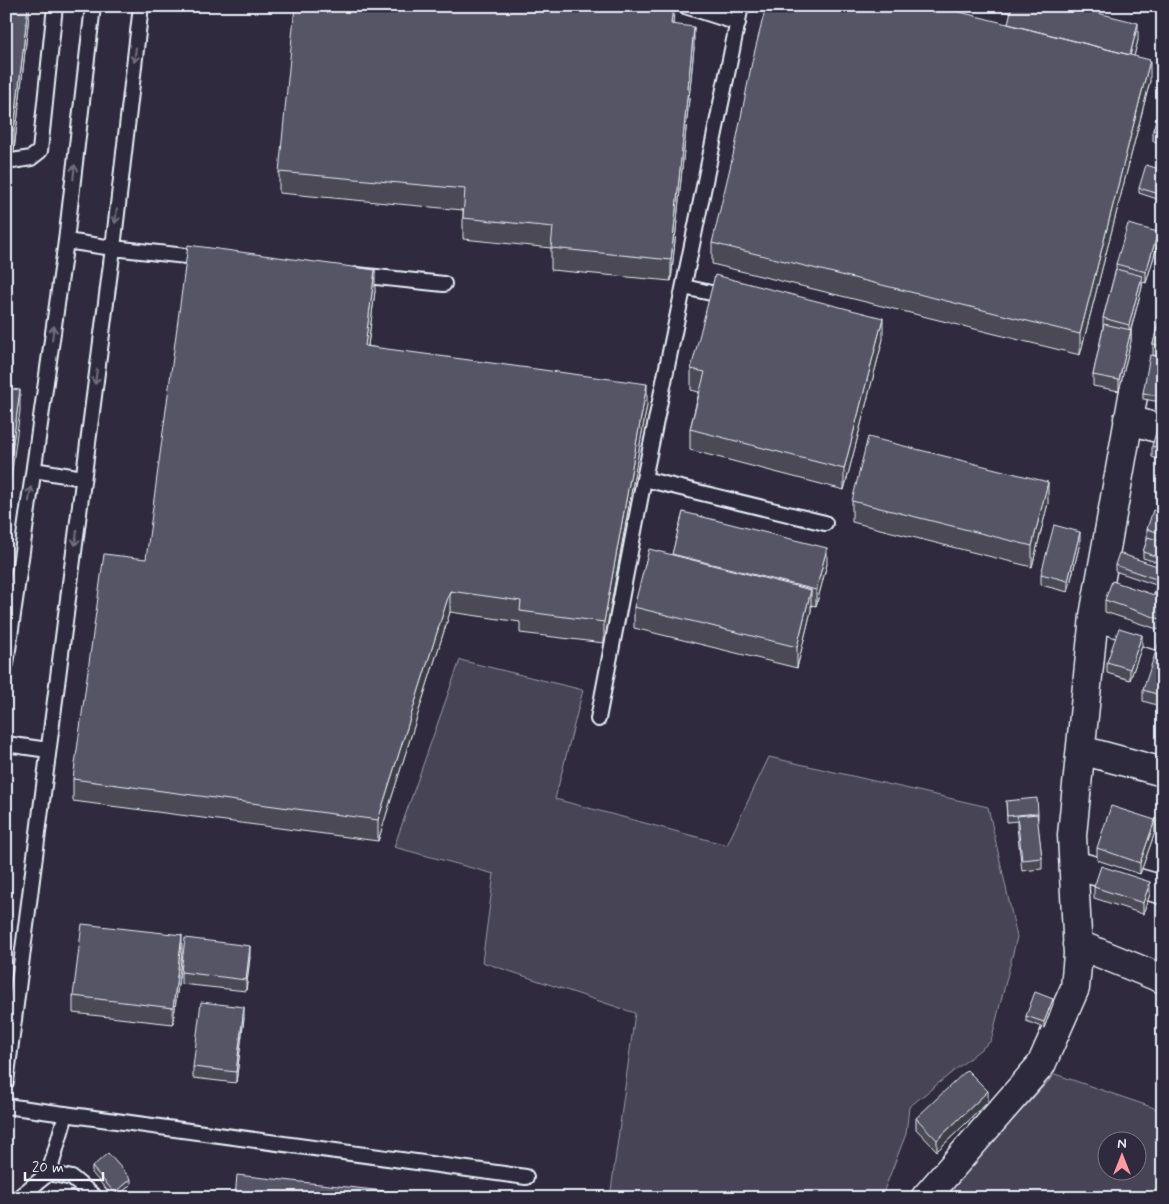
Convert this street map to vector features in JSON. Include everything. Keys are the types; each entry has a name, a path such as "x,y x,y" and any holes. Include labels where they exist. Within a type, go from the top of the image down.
{"street":[{"path":"925,1198 1041,1065 1075,988 1078,954 1072,835 1094,616 1146,323 1159,292 1163,264"},
{"path":"1128,419 1163,430"},
{"path":"1094,616 1163,637"},
{"path":"1081,750 1163,772"},
{"path":"1074,865 1163,890"},
{"path":"1077,944 1163,979"}],"lane":[{"path":"6,162 31,158 40,151 54,6"},
{"path":"6,664 66,241 92,6"},
{"path":"6,1082 11,1001 48,750 141,6"},
{"path":"685,6 738,23"},
{"path":"598,719 644,479 741,6"},
{"path":"66,241 220,260"},
{"path":"347,274 444,284"},
{"path":"684,287 740,299"},
{"path":"34,470 83,478"},
{"path":"644,479 825,523"},
{"path":"6,744 48,750"},
{"path":"6,1106 526,1177"},
{"path":"18,1198 49,1174 66,1114"},
{"path":"49,1174 72,1178 96,1198"}],"shaded area":[{"path":"460,660 583,690 555,799 727,845 769,757 988,807 1017,937 991,1041 909,1107 906,1134 881,1198 610,1198 635,1013 482,962 494,874 394,847"},
{"path":"1055,1074 1163,1111 1163,1198 941,1198"}],"building":[{"path":"6,6 28,6 14,130 6,129"},
{"path":"295,6 673,6 671,24 694,27 671,260 551,248 553,227 463,218 465,189 279,172"},
{"path":"766,6 936,6 1150,60 1080,334 712,243"},
{"path":"1012,6 1070,6 1138,23 1130,55 1008,24"},
{"path":"1163,99 1163,133 1153,130"},
{"path":"1146,165 1163,170 1163,195 1139,188"},
{"path":"1128,224 1158,232 1146,272 1116,264"},
{"path":"188,245 375,270 365,346 647,384 604,622 520,611 521,601 450,591 378,820 73,779 104,554 146,559"},
{"path":"1116,269 1142,276 1129,325 1103,318"},
{"path":"715,275 883,318 844,469 690,429 705,372 691,369"},
{"path":"1163,303 1163,346 1153,344"},
{"path":"1104,324 1131,330 1119,380 1093,375"},
{"path":"1150,355 1163,357 1161,396 1143,393"},
{"path":"6,388 20,390 6,495"},
{"path":"1158,426 1163,428 1163,450 1152,446"},
{"path":"868,437 1048,482 1032,546 852,501"},
{"path":"1153,510 1163,513 1163,534 1147,529"},
{"path":"683,512 827,548 816,590 672,554"},
{"path":"1054,525 1080,532 1068,581 1041,574"},
{"path":"1148,537 1163,542 1163,559 1143,552"},
{"path":"649,549 811,590 797,647 634,607"},
{"path":"1119,553 1160,567 1156,579 1115,565"},
{"path":"1163,571 1163,596 1154,593"},
{"path":"1112,581 1163,598 1163,620 1105,600"},
{"path":"1119,628 1142,635 1130,669 1107,662"},
{"path":"1160,639 1163,640 1163,696 1143,690"},
{"path":"1163,737 1163,751 1159,750"},
{"path":"1037,798 1038,813 1007,816 1006,801"},
{"path":"1111,806 1155,820 1140,863 1097,848"},
{"path":"1037,814 1042,858 1022,860 1017,816"},
{"path":"1101,866 1150,882 1143,903 1094,887"},
{"path":"82,924 182,935 173,1008 73,996"},
{"path":"185,938 250,946 246,980 181,972"},
{"path":"1035,992 1053,999 1044,1022 1026,1016"},
{"path":"201,1002 244,1007 236,1072 193,1067"},
{"path":"967,1070 988,1091 937,1140 916,1118"},
{"path":"108,1153 131,1179 115,1193 92,1167"},
{"path":"237,1175 421,1195 420,1198 235,1198"}]}
